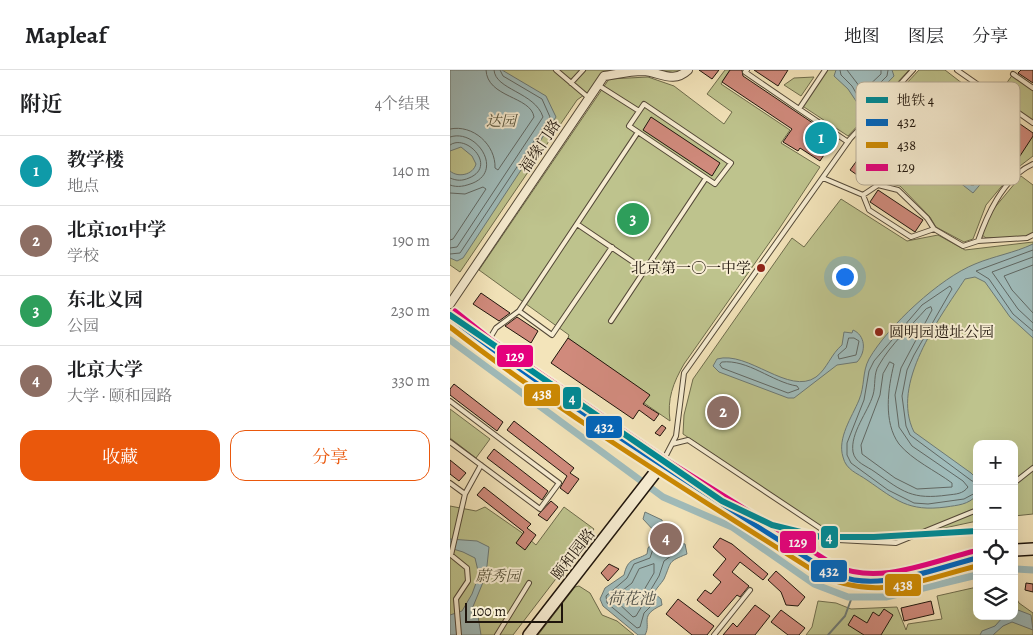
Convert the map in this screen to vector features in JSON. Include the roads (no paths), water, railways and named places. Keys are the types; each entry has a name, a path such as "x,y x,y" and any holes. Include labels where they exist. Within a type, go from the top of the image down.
{"main road":[{"path":"450,317 661,465 821,567 854,580 876,581 973,559"},
{"name":"颐和园路","path":"529,635 661,465"},
{"path":"1018,550 1033,549"}],"street":[{"name":"福缘门路","path":"450,304 604,76 644,71 668,77 681,76 688,70"}],"lane":[{"path":"556,70 589,98"},
{"path":"571,83 583,70"},
{"path":"747,70 745,72 848,142"},
{"path":"798,109 825,70"},
{"path":"903,82 914,70"},
{"path":"957,70 974,82"},
{"path":"1012,74 1033,88"},
{"path":"598,85 639,111"},
{"path":"644,104 731,163 715,184 630,126 639,111 644,104"},
{"path":"1020,114 1033,123"},
{"path":"486,344 496,328 519,311 638,132"},
{"path":"661,465 676,436 684,373 822,178 856,133"},
{"path":"1020,173 1026,167 1033,164"},
{"path":"611,321 706,178"},
{"path":"822,178 864,195 869,210 911,237 934,229"},
{"path":"864,195 878,185 898,190 927,218 934,229 964,246 978,241 1027,238 1033,235"},
{"path":"978,241 988,213 1008,185"},
{"path":"577,224 645,270"},
{"path":"519,311 552,335 612,248"},
{"path":"450,401 559,483 540,509 450,442"},
{"path":"672,444 688,440 838,540 896,543 973,512"},
{"path":"459,635 456,599 468,581 467,568 450,554 465,494 481,465"},
{"path":"1018,480 1033,468"},
{"path":"450,483 465,494"},
{"path":"497,635 529,583"},
{"path":"714,635 750,590"}],"water":[{"name":"达园","path":"450,70 502,70 546,96 556,117 463,258 457,261 450,258 450,171 461,175 469,173 476,164 472,156 461,147 450,151"},
{"path":"836,70 892,70 894,76 888,82 856,82 856,101 848,89 834,76"},
{"path":"963,185 980,185 973,193"},
{"path":"1033,244 1033,338 1010,317 985,282 975,277 965,279 931,332 921,352 908,393 908,413 914,432 973,475 973,499 955,506 933,508 922,508 903,503 852,471 843,457 842,442 846,428 861,395 864,374 869,359 902,318 946,280 975,264"},
{"path":"853,330 860,336 863,344 862,353 857,362 837,365 794,398 788,398 719,372 713,366 717,359 729,358 742,361 793,381 805,381 820,374 842,345 844,332 852,333"},
{"name":"荷花池","path":"645,512 662,520 669,537 676,542 685,544 687,554 671,563 664,579 654,593 661,599 662,605 650,612 645,635 638,635 603,606 600,599 605,588 624,575 632,560 647,554 648,548 656,538 656,533 643,519"},
{"path":"450,539 477,541 489,547 486,575 472,609 478,616 481,635 450,635 450,615 462,611 472,594 479,575 475,558 450,548"},
{"path":"1018,610 1031,615 1033,630 1012,622 1003,626 993,635 980,635 982,631 995,626 1000,620 1018,620"}],"waterway":[{"path":"450,340 663,497 732,527 814,584 848,597 886,597 973,576"},
{"path":"1018,569 1033,570"},
{"path":"828,635 845,616 852,597"}],"metro line":[{"name":"4","path":"450,315 722,501 772,525 821,537 874,537 973,531"}],"place":[{"name":"教学楼","path":"821,138"},
{"name":"东北义园","path":"633,219"},
{"name":"北京第一〇一中学","path":"761,268"},
{"name":"圆明园遗址公园","path":"879,332"},
{"name":"北京101中学","path":"723,412"},
{"name":"北京大学","path":"666,539"}],"park label":[{"name":"蔚秀园","path":"498,576"}]}
